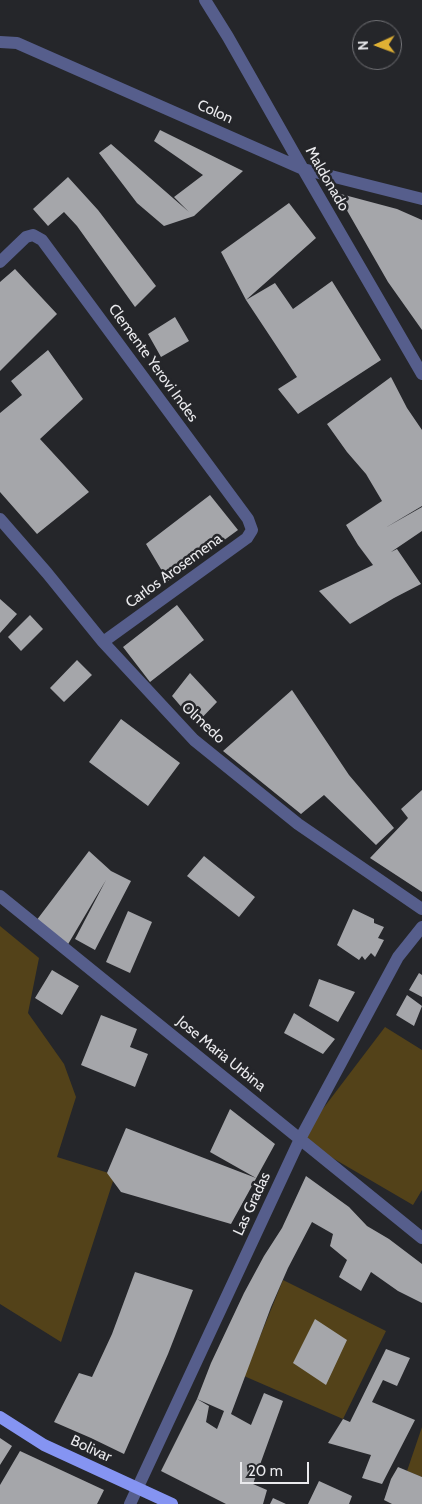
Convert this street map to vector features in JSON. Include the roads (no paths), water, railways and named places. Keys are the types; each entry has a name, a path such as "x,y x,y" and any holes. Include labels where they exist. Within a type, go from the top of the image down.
{"main road":[{"name":"Bolivar","path":"0,1417 44,1445 172,1504"}],"street":[{"name":"Maldonado","path":"204,0 228,37 302,169 422,374"},
{"name":"Colon","path":"0,42 17,43 302,169 422,199"},
{"name":"Clemente Yerovi Indes","path":"0,262 26,237 33,235 42,240 248,519"},
{"name":"Carlos Arosemena","path":"103,642 247,538 252,530 248,519"},
{"name":"Olmedo","path":"0,520 47,573 103,642 194,740 298,824 422,909"},
{"name":"Jose Maria Urbina","path":"0,896 422,1238"},
{"name":"Las Gradas","path":"130,1504 300,1139 398,957 422,927"}]}
